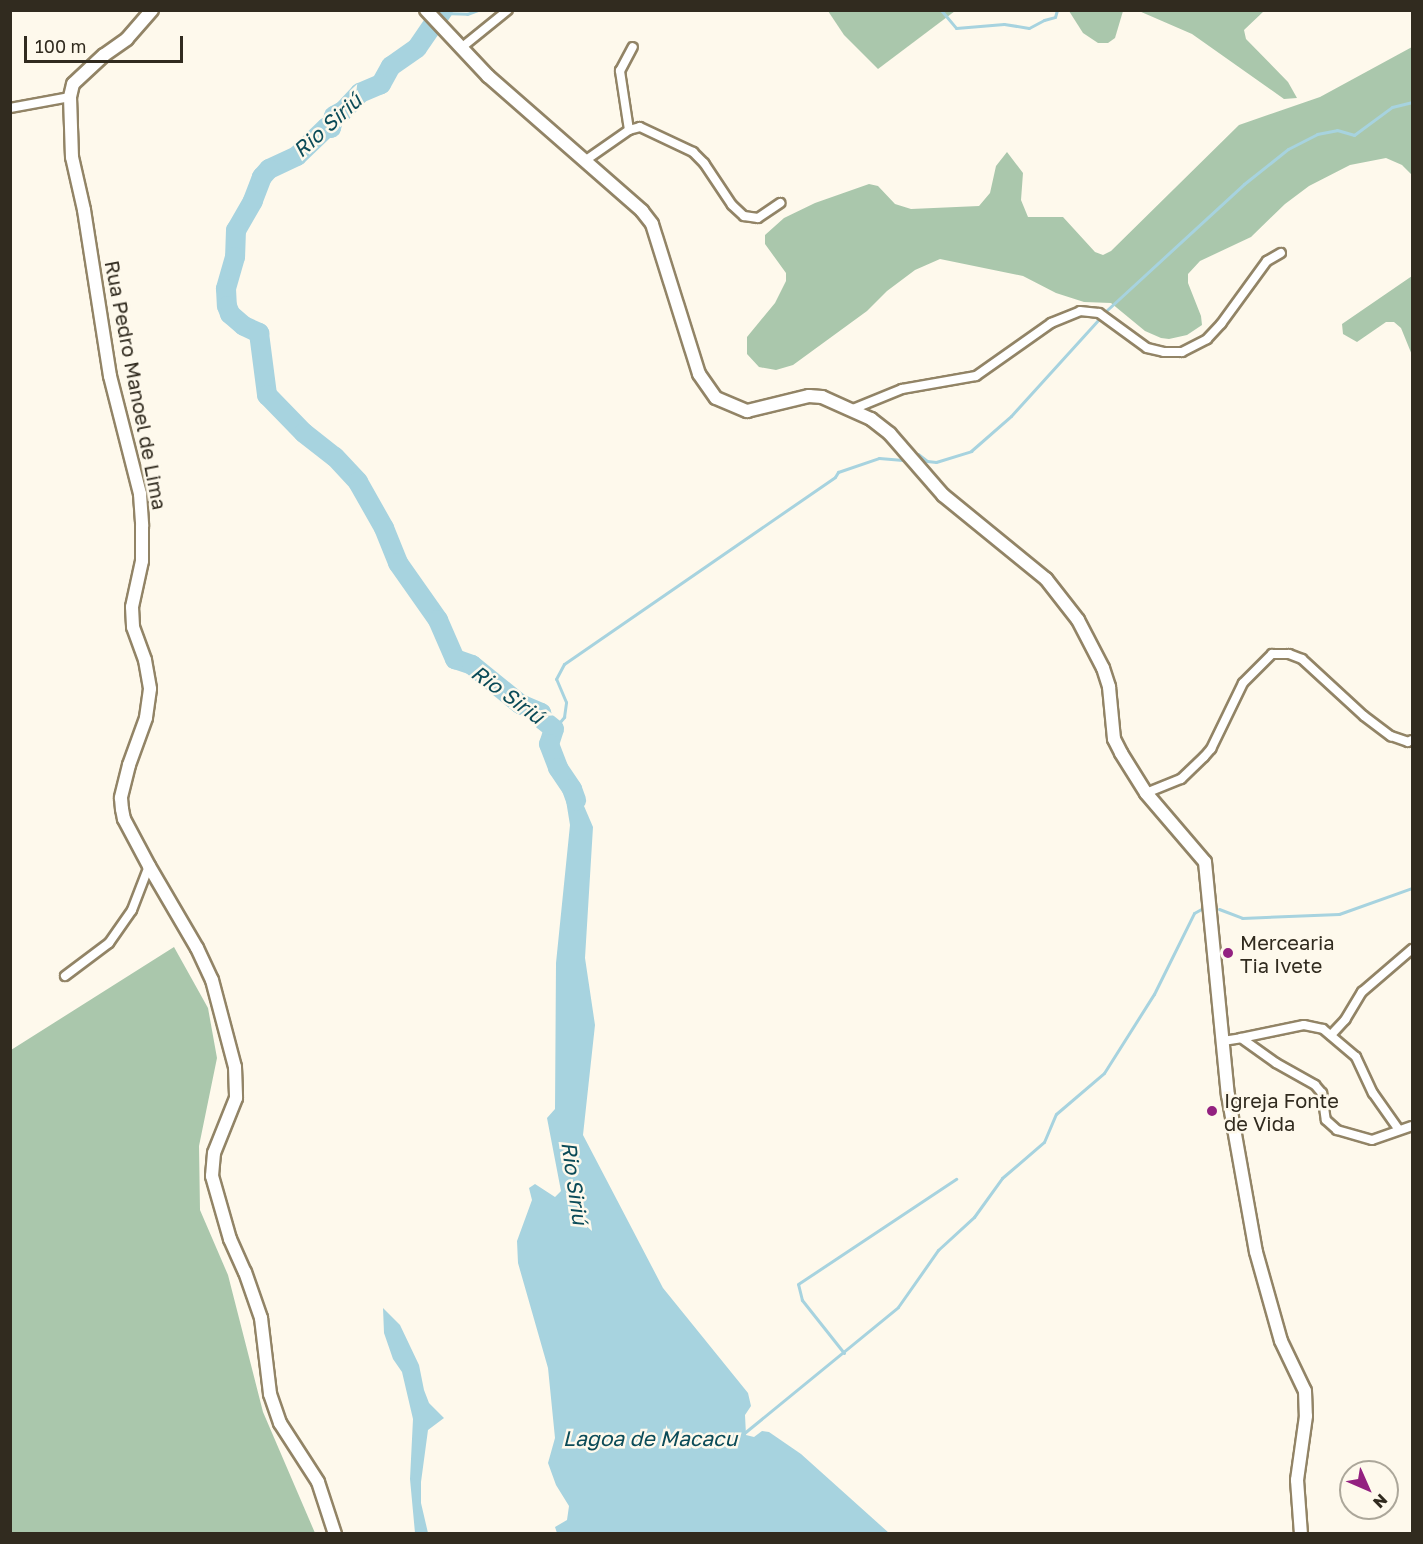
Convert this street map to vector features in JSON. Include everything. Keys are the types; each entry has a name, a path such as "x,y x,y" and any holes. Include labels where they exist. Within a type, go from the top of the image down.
{"street":[{"path":"10,108 70,97 74,84 104,56 127,39 152,10"},
{"path":"426,10 488,76 586,160 642,211 652,224 699,374 716,398 747,411 809,396 822,397 853,409 890,434 943,495 978,526 1046,579 1078,620 1106,678 1114,739 1146,793 1205,862 1235,1139 1256,1252 1281,1341 1305,1391 1306,1416 1298,1480 1301,1533"},
{"path":"460,48 508,10"},
{"path":"629,130 620,71 633,47"},
{"name":"Rua Pedro Manoel de Lima","path":"70,97 72,158 84,210 111,376 140,494 142,561 132,607 133,627 145,660 150,689 146,718 129,765 121,798 124,819 197,948 212,980 236,1067 236,1098 214,1153 212,1176 230,1239 245,1272 261,1318 270,1394 280,1423 318,1482 335,1533"},
{"path":"586,160 629,130 646,129 693,152 704,163 732,205 744,216 758,218 780,202"},
{"path":"853,409 902,389 976,376 1051,323 1080,311 1099,313 1148,348 1164,352 1182,352 1207,339 1221,324 1267,261 1281,253"},
{"path":"1146,793 1181,779 1204,757 1211,749 1244,683 1272,654 1289,654 1302,659 1364,716 1391,736 1408,742 1413,740"},
{"path":"65,976 109,943 132,909 149,866"},
{"path":"1331,1035 1346,1020 1362,992 1413,949"},
{"path":"1223,1041 1304,1025 1323,1029 1356,1058 1373,1093 1399,1130"},
{"path":"1241,1038 1276,1063 1315,1085 1322,1093 1326,1120 1337,1130 1372,1140 1413,1126"}],"green space":[{"path":"828,11 955,11 878,69 844,35"},
{"path":"1069,11 1123,11 1115,38 1108,43 1098,43 1083,33"},
{"path":"1139,11 1264,11 1244,30 1246,39 1288,82 1297,98 1284,99 1192,34"},
{"path":"1412,47 1412,175 1402,165 1386,158 1350,165 1309,186 1285,204 1251,237 1200,261 1188,274 1188,283 1201,316 1202,325 1187,335 1169,339 1161,338 1145,331 1111,303 1084,302 1056,293 1023,276 940,259 915,270 887,291 867,311 793,365 776,370 759,367 747,354 747,337 775,303 786,281 786,273 765,244 765,235 784,218 815,203 869,184 878,186 895,204 911,209 979,206 990,193 996,166 1007,152 1023,173 1021,200 1028,217 1063,217 1095,252 1103,255 1111,251 1239,125 1320,97"},
{"path":"1412,276 1412,355 1401,328 1394,322 1386,322 1357,342 1343,334 1342,324"},
{"path":"174,947 208,1008 217,1058 199,1146 200,1210 228,1275 263,1412 315,1533 11,1533 11,1050"}],"water":[{"name":"Lagoa de Macacu","path":"562,776 578,792 593,827 585,958 595,1025 583,1135 663,1288 748,1393 751,1406 745,1415 746,1435 754,1437 762,1431 769,1432 801,1454 889,1533 557,1533 555,1527 567,1520 569,1506 556,1485 548,1463 555,1438 548,1368 518,1263 517,1241 532,1200 529,1188 535,1184 555,1197 561,1191 547,1118 555,1109 556,963 570,825"},
{"path":"383,1308 400,1325 419,1365 429,1403 444,1418 428,1430 421,1482 421,1503 428,1533 415,1533 410,1479 413,1419 402,1372 393,1359 384,1333"}],"waterway":[{"name":"Rio Siriú","path":"443,10 417,48 391,66 381,84 360,93 343,111 334,116 331,128 327,127 297,156 269,169 262,177 253,201 236,230 235,257 226,289 227,306 230,314 244,326 259,333 267,395 304,433 335,457 358,482 384,528 398,563 438,620 455,659 472,665 520,704 541,713 543,720 554,729 549,744 558,768 572,789 576,800"},
{"path":"443,13 467,14 478,10"},
{"path":"941,10 956,28 1004,24 1029,28 1055,17 1057,10"},
{"path":"1107,310 1244,184 1288,149 1317,134 1337,130 1354,135 1392,107 1412,102"},
{"path":"918,454 927,461 936,462 971,451 1011,416 1099,319"},
{"path":"554,729 564,717 566,702 556,679 564,664 835,477 838,472 879,458 903,460"},
{"path":"1219,909 1242,918 1339,914 1412,888"},
{"path":"743,1434 898,1307 938,1250 974,1217 1002,1178 1044,1142 1056,1114 1104,1073 1154,994 1194,913 1205,907"},
{"path":"844,1353 802,1300 798,1284 956,1179"}],"place":[{"name":"Mercearia Tia Ivete","path":"1228,953"},
{"name":"Igreja Fonte de Vida","path":"1212,1111"}]}
